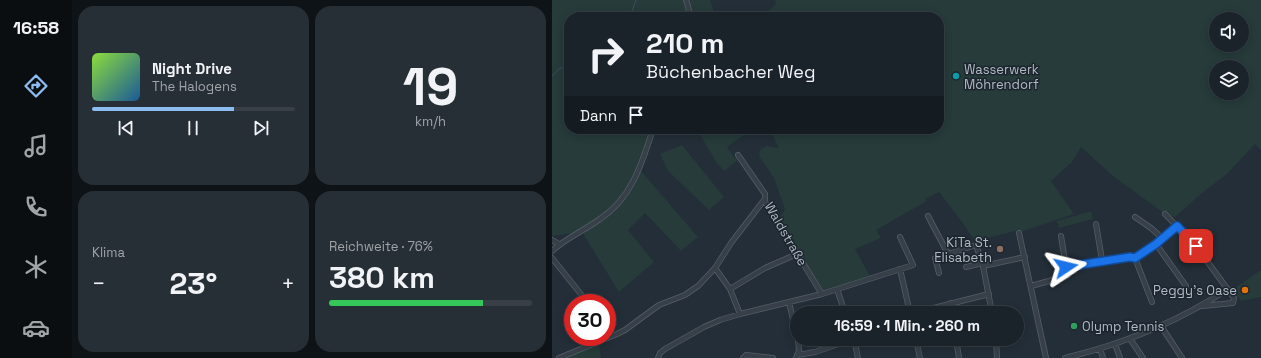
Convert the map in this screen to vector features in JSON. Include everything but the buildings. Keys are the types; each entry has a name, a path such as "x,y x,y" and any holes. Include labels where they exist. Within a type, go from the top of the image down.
{"street":[{"path":"686,0 689,12"},
{"path":"552,251 559,244 599,220 622,200 634,182 651,134"},
{"name":"Waldstraße","path":"738,155 765,194 766,199 764,200 822,294"},
{"path":"616,334 625,330 660,305 692,291 715,268 731,243 764,200"},
{"path":"1165,214 1196,246 1234,298 1233,303 1201,306"},
{"path":"928,216 948,254"},
{"path":"1135,217 1162,238"},
{"path":"1096,224 1102,260"},
{"path":"1066,267 1102,260 1130,257 1135,258 1156,244 1177,226"},
{"path":"1019,233 1046,358"},
{"path":"1031,286 1067,276 1061,236"},
{"path":"658,358 660,353 665,349 704,327 740,314 822,294 913,264 900,237"},
{"path":"552,240 559,244"},
{"path":"1156,244 1186,286"},
{"path":"939,273 935,258 976,245 990,294 991,306"},
{"path":"730,289 765,268 797,254"},
{"path":"966,267 1025,256"},
{"path":"552,258 581,294"},
{"path":"1135,258 1152,302"},
{"path":"715,268 730,289 740,314"},
{"path":"900,269 908,306"},
{"path":"837,289 843,306"},
{"path":"1065,358 1083,356 1160,326 1201,306 1228,289"},
{"path":"939,306 990,294"},
{"path":"788,302 790,310"},
{"path":"1160,326 1182,358"},
{"path":"1130,338 1143,358"},
{"path":"1115,344 1120,358"},
{"path":"559,358 586,346"},
{"path":"797,356 799,351 798,346"},
{"path":"797,356 833,346"},
{"path":"855,346 858,358"},
{"path":"917,346 920,358"},
{"path":"957,346 959,358"},
{"path":"996,346 997,358"},
{"path":"1100,349 1103,358"},
{"path":"743,358 746,355 773,358"}],"green space":[{"path":"552,0 710,0 714,12 564,12 564,134 651,134 641,171 698,237 681,251 645,213 628,230 654,262 619,292 582,232 552,236"},
{"path":"775,0 1261,0 1261,150 1255,144 1227,174 1202,193 1175,217 1165,214 1113,176 1081,147 1072,162 1051,181 1074,214 1020,232 1019,230 975,241 939,192 925,199 927,201 876,230 881,238 855,249 870,276 824,291 778,220 785,209 774,178 759,156 760,150 766,146 779,148 772,134 944,134 944,12 767,12 776,4"},
{"path":"700,134 745,134 727,147 737,161 724,171 717,163"},
{"path":"682,145 724,197 709,210 668,171 660,154"},
{"path":"1091,211 1093,219 1059,228 1057,221"},
{"path":"1261,270 1261,297 1241,301 1232,290"},
{"path":"594,346 599,346 601,358 565,358"}],"waterway":[{"path":"632,12 636,0"},
{"path":"552,76 559,69 564,67"}],"place":[{"name":"Wasserwerk Möhrendorf","path":"956,76"},
{"name":"KiTa St. Elisabeth","path":"1000,249"},
{"name":"Peggy’s Oase","path":"1245,290"},
{"name":"Olymp Tennis","path":"1074,326"}],"route":[{"path":"1066,267 1102,260 1130,257 1135,258 1156,244 1177,226 1196,246"}]}
